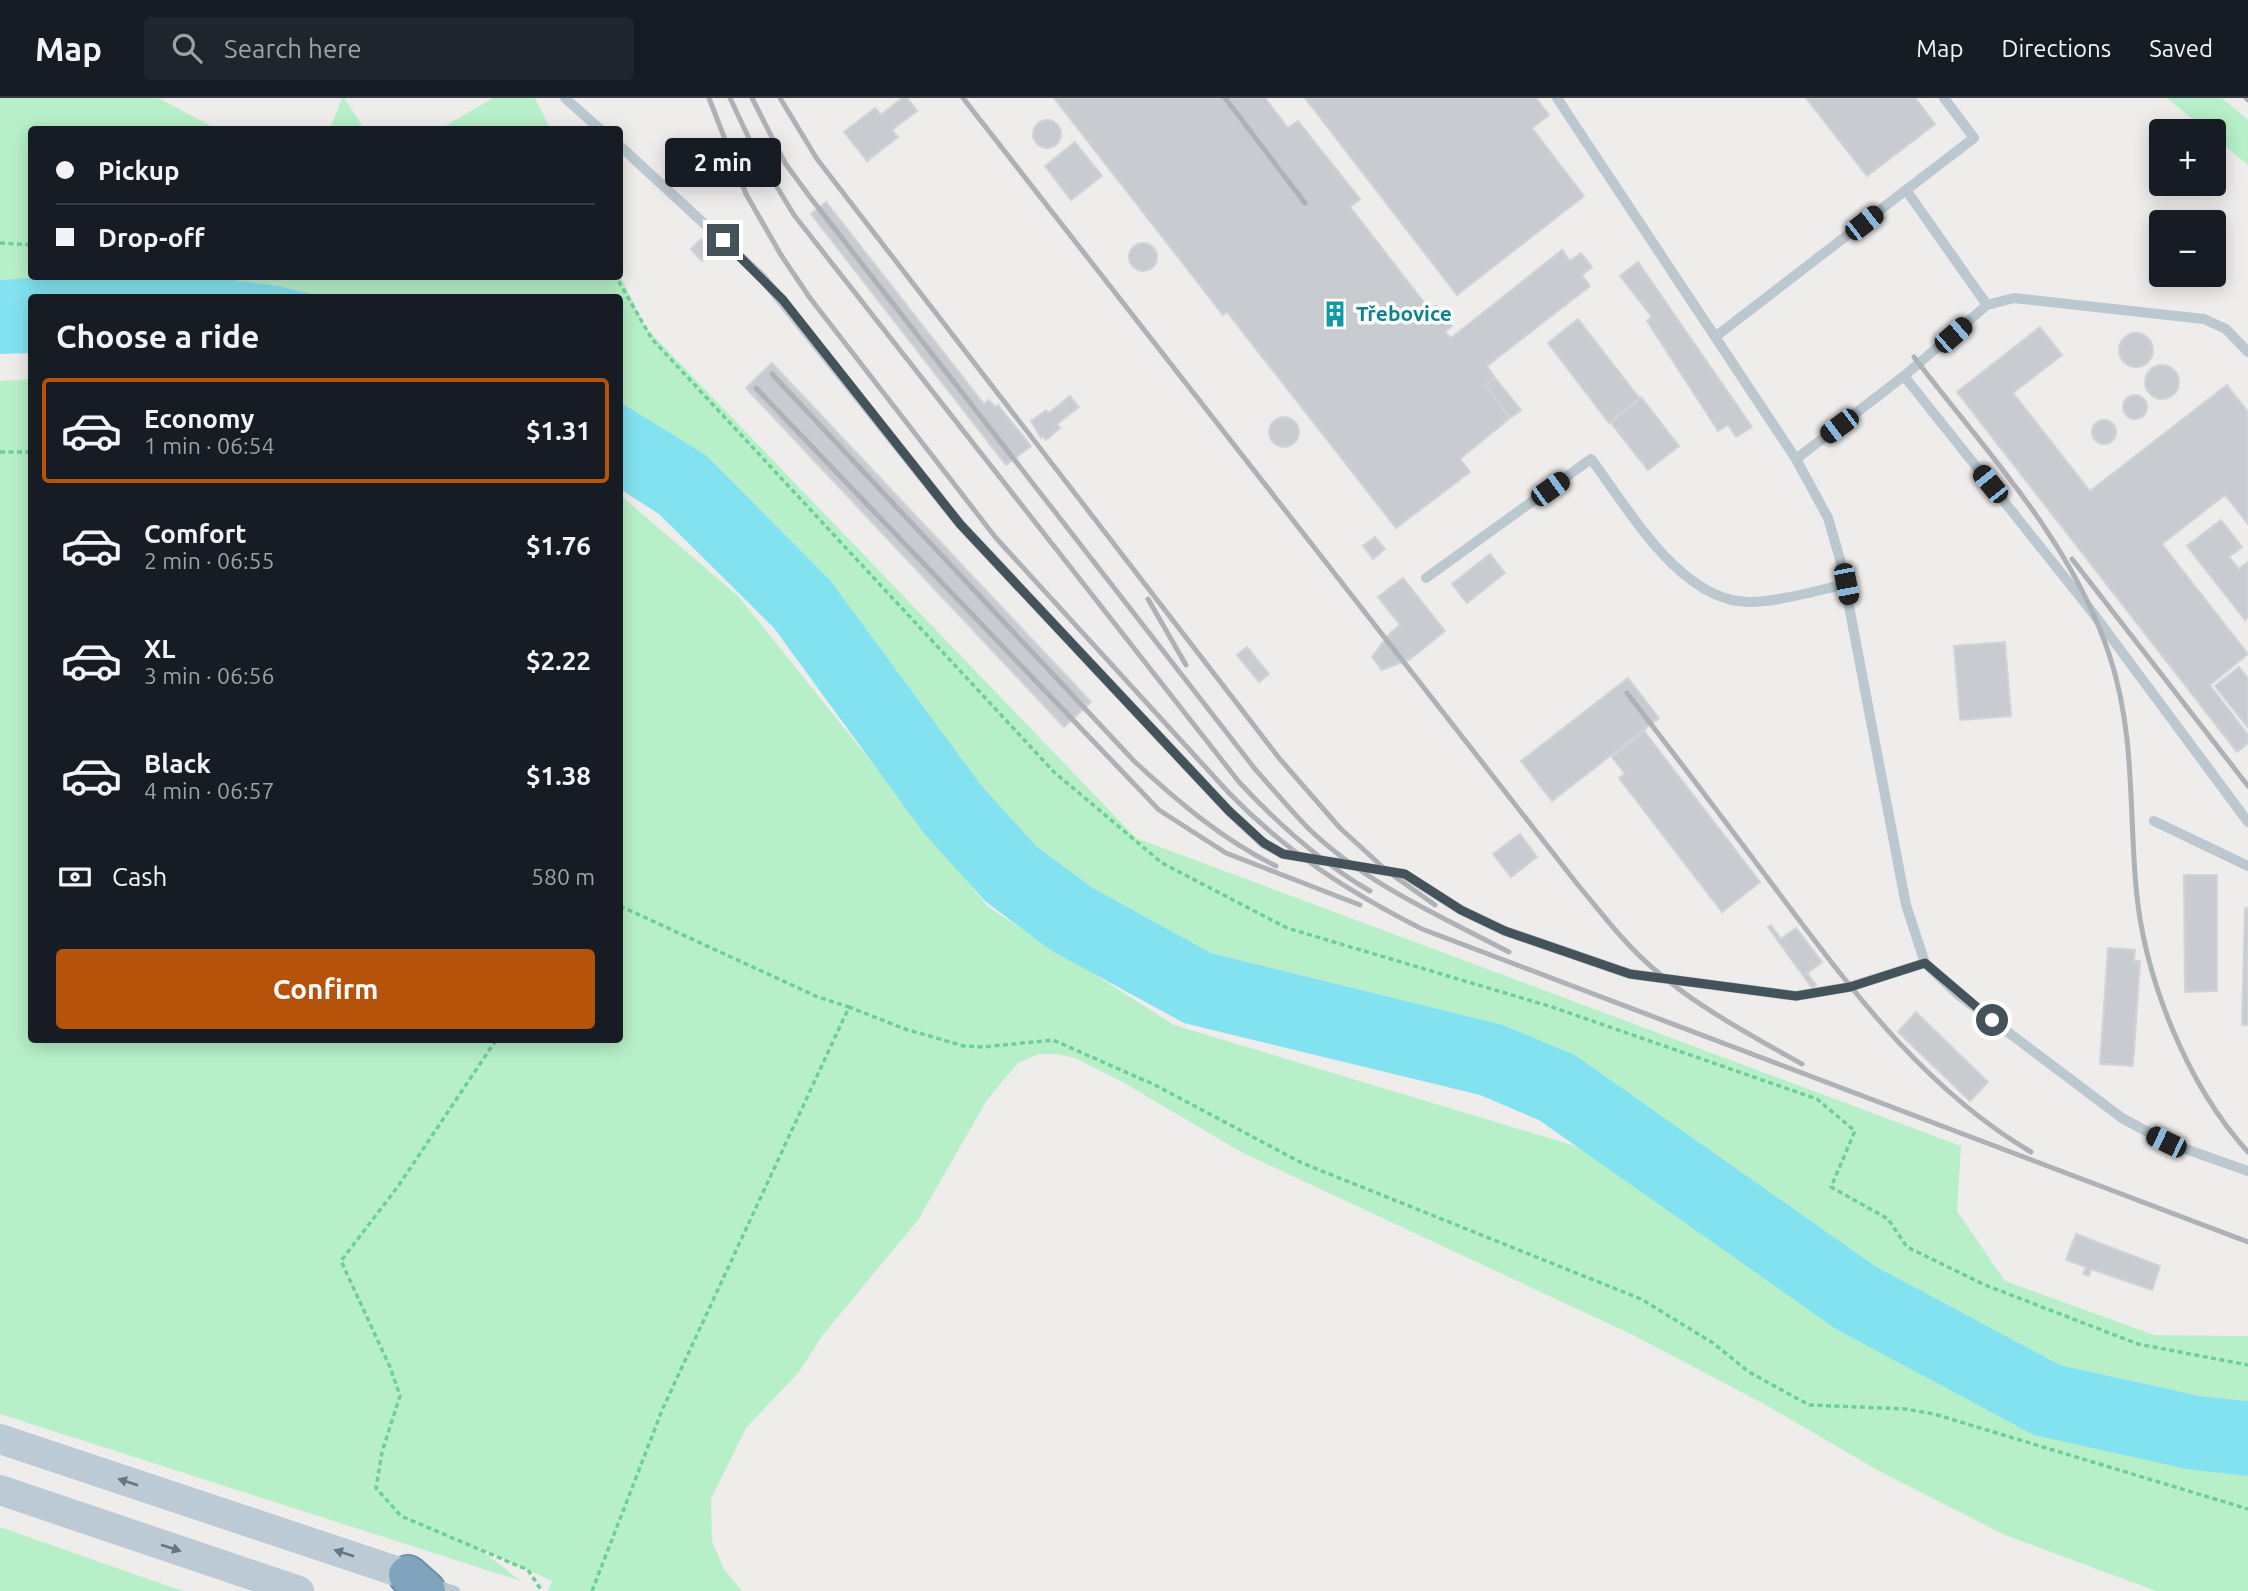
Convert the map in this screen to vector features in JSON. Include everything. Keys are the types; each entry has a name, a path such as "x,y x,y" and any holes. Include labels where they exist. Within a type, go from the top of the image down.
{"main road":[{"path":"0,1439 417,1583"},
{"path":"0,1490 299,1591"}],"lane":[{"path":"565,98 596,126"},
{"path":"1557,98 1796,459 1828,518 1846,584 1906,905 1925,963 1956,993 2122,1118 2166,1142 2248,1171"},
{"path":"1715,337 1974,138 1944,98"},
{"path":"623,149 762,277 960,524 1229,811 1264,843 1302,859 1405,874 1461,910 1505,931 1614,969 1661,980 1796,996 1850,987 1925,963"},
{"path":"1906,191 1987,304"},
{"path":"1796,459 1904,376 1987,304 2014,298 2191,317 2226,329 2248,352"},
{"path":"1904,376 2093,613 2248,822"},
{"path":"1426,578 1591,459 1674,566 1690,582 1712,594 1750,602 1794,596 1846,584"},
{"path":"2154,821 2248,866"},
{"path":"417,1583 455,1591"}],"path":[{"path":"0,243 28,245"},
{"path":"617,280 652,339 1054,772 1162,863 1287,928 1552,1007 1816,1099 1855,1130 1831,1187 1888,1219 1907,1247 1985,1285 2138,1344 2248,1365"},
{"path":"0,452 28,452"},
{"path":"623,907 818,997 905,1029 964,1046 982,1048 1053,1040 1155,1085 1302,1163 1641,1298 1713,1343 1749,1372 1809,1405 1906,1409 1934,1414 2248,1509"},
{"path":"592,1591 663,1408 849,1007"},
{"path":"494,1043 399,1185 341,1261 390,1367 400,1396 382,1452 376,1488 401,1516 528,1570 542,1591"}],"green space":[{"path":"0,98 158,98 211,126 28,126 28,278 0,280"},
{"path":"344,98 362,126 331,126"},
{"path":"493,98 535,98 549,126 445,126"},
{"path":"2167,98 2222,98 2248,120 2248,165 2226,147 2226,119 2192,119"},
{"path":"233,280 622,280 645,327 1136,838 1961,1146 1957,1211 2005,1281 2154,1335 2248,1336 2248,1401 2200,1396 2060,1365 1875,1266 1575,1055 1503,1025 1211,953 1093,888 1036,846 981,785 830,580 706,455 623,404 623,294 312,294"},
{"path":"28,379 28,1043 623,1043 623,498 738,596 988,907 1174,1025 1575,1146 1623,1165 2167,1456 2248,1476 2248,1591 2156,1591 2005,1535 1879,1471 1766,1405 1633,1335 1243,1153 1119,1080 1075,1058 1057,1054 1039,1054 1018,1063 987,1100 918,1220 822,1336 799,1372 746,1428 711,1499 712,1542 724,1569 742,1591 548,1591 552,1581 477,1547 521,1581 0,1414 0,381"},
{"path":"0,1527 168,1586 184,1591 0,1591"}],"water":[{"path":"0,280 233,280 312,294 28,294 28,353 0,354"},
{"path":"623,404 706,455 830,580 981,785 1036,846 1093,888 1211,953 1503,1025 1575,1055 1875,1266 2060,1365 2200,1396 2248,1401 2248,1476 2187,1469 2034,1435 1836,1329 1539,1120 1480,1095 1184,1023 1052,951 985,901 923,832 774,628 659,514 623,491"}],"building":[{"path":"902,98 907,98 917,111 892,130 898,137 867,161 844,132 875,108 881,115"},
{"name":"Třebovice","path":"1054,98 1265,98 1288,128 1298,121 1360,199 1350,207 1430,310 1436,306 1452,326 1445,332 1451,338 1562,250 1570,261 1581,253 1592,267 1582,275 1590,286 1487,366 1495,378 1485,385 1510,418 1460,459 1470,472 1396,528 1227,312 1223,315"},
{"path":"1305,98 1536,98 1549,115 1532,128 1584,196 1457,295"},
{"path":"1806,98 1915,98 1935,124 1867,176"},
{"path":"1047,120 1057,124 1061,134 1057,144 1047,148 1037,144 1033,134 1037,124"},
{"path":"1075,142 1102,176 1071,200 1045,166"},
{"path":"826,202 984,404 989,400 995,407 998,405 1031,446 1006,465 811,214"},
{"path":"701,239 712,251 702,261 691,249"},
{"path":"1143,243 1153,247 1157,257 1153,267 1143,271 1133,267 1129,257 1133,247"},
{"path":"1638,262 1752,427 1736,437 1728,425 1718,431 1647,321 1652,317 1620,276"},
{"path":"1578,319 1640,399 1609,423 1548,343"},
{"path":"2040,327 2062,355 2013,393 2090,491 2227,385 2248,412 2248,524 2225,495 2162,544 2248,654 2210,685 2248,735 2248,743 2237,752 1957,392"},
{"path":"2136,333 2148,338 2153,350 2148,362 2136,367 2124,362 2119,350 2124,338"},
{"path":"772,363 1091,702 1064,727 746,388"},
{"path":"2162,365 2174,370 2179,382 2174,394 2162,399 2150,394 2145,382 2150,370"},
{"path":"1495,378 1521,410 1510,418 1485,385"},
{"path":"2135,395 2144,398 2147,407 2144,416 2135,419 2126,416 2123,407 2126,398"},
{"path":"1070,396 1079,407 1057,424 1060,428 1046,440 1043,436 1041,438 1031,421 1046,410 1049,413"},
{"path":"1641,397 1679,446 1648,470 1610,422"},
{"path":"1284,417 1295,421 1299,432 1295,443 1284,447 1273,443 1269,432 1273,421"},
{"path":"2104,420 2113,423 2116,432 2113,441 2104,444 2095,441 2092,432 2095,423"},
{"path":"2221,520 2242,547 2229,557 2239,569 2248,562 2248,617 2245,620 2187,546"},
{"path":"1375,537 1385,549 1373,559 1363,546"},
{"path":"1490,554 1505,573 1467,603 1452,584"},
{"path":"1403,578 1445,631 1410,659 1382,670 1372,657 1390,633 1400,625 1378,597"},
{"path":"2005,642 2011,716 1960,720 1954,646"},
{"path":"1247,647 1269,674 1259,682 1237,655"},
{"path":"2239,667 2248,678 2248,728 2215,686"},
{"path":"1628,678 1659,718 1552,801 1521,761"},
{"path":"1644,731 1760,882 1722,912 1619,778 1625,774 1612,757"},
{"path":"1520,834 1537,857 1511,877 1493,854"},
{"path":"2184,875 2217,875 2217,991 2185,992"},
{"path":"2245,908 2248,908 2248,1025 2242,1025"},
{"path":"1771,925 1781,939 1796,928 1822,962 1807,973 1816,985 1812,988 1768,927"},
{"path":"2108,948 2135,950 2134,961 2140,961 2133,1066 2100,1064"},
{"path":"1916,1012 1988,1082 1970,1101 1898,1032"},
{"path":"2076,1234 2160,1266 2152,1290 2091,1269 2089,1276 2083,1274 2086,1267 2066,1260"}],"railway":[{"path":"709,98 746,194 781,255 810,298 996,538 1229,793 1296,852 1344,885 1422,929 2248,1242"},
{"path":"730,98 754,149 794,215 1239,782 1300,841 1334,868 1370,891"},
{"path":"752,98 785,163 810,197 1255,769 1288,807 1331,849 1379,883 1509,952"},
{"path":"780,98 817,159 1279,758 1340,828 1387,871 1435,905"},
{"path":"963,98 1615,930 1646,962 1688,995 1733,1025 1802,1064"},
{"path":"1225,98 1305,203"},
{"path":"1914,357 2025,499 2074,575 2094,615 2110,657 2124,714 2136,887 2148,957 2172,1029 2188,1063 2226,1125 2248,1152"},
{"path":"772,374 1134,761 1201,819 1256,856 1276,866"},
{"path":"756,388 1159,810 1226,853 1360,905"},
{"path":"2072,559 2248,786"},
{"path":"1148,599 1186,665"},
{"path":"1627,693 1834,965 1892,1035 1956,1098 2031,1152"}],"place":[{"name":"Třebovice","path":"1335,314"}],"route":[{"path":"723,240 783,300 960,524 1229,811 1250,832 1273,849 1302,859 1405,874 1461,910 1505,931 1614,969 1651,978 1796,996 1850,987 1925,963 1956,993 1992,1020"}]}
